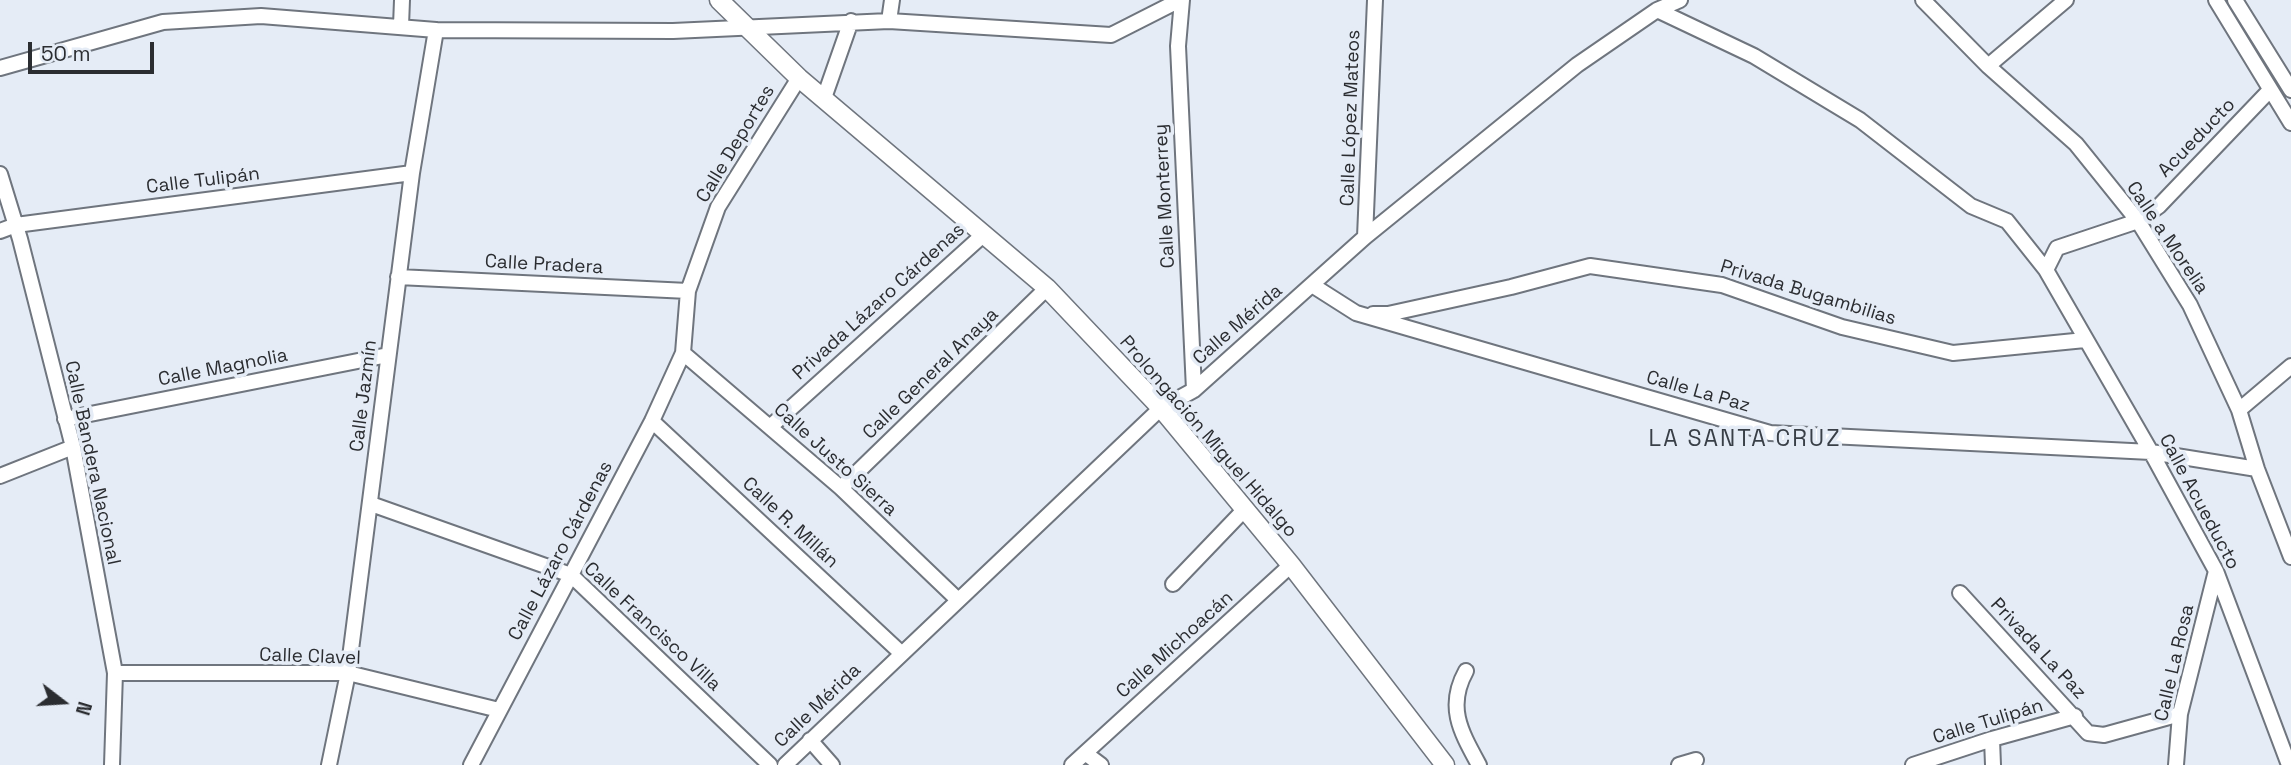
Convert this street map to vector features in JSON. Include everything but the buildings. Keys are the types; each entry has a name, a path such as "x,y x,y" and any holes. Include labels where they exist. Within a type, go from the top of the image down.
{"street":[{"path":"401,26 402,0"},
{"name":"Prolongación Miguel Hidalgo","path":"719,0 799,78 1047,288 1161,408 1291,565 1445,765"},
{"path":"889,21 892,0"},
{"path":"0,68 163,22 261,16 436,30 673,31 889,21 1111,34 1181,0"},
{"name":"Calle Monterrey","path":"1181,0 1178,46 1194,390"},
{"name":"Calle López Mateos","path":"1365,237 1375,0"},
{"name":"Calle Mérida","path":"785,765 1161,408 1194,390 1365,237 1577,65 1657,10 1680,0"},
{"name":"Calle a Morelia","path":"1923,0 1988,66 2076,144 2138,221 2190,305 2239,410 2257,470 2291,557"},
{"path":"1988,66 2066,0"},
{"path":"2216,0 2291,123"},
{"path":"2235,0 2291,90"},
{"name":"Calle Acueducto","path":"1657,10 1754,55 1860,120 1971,206 2007,221 2046,270 2216,571 2289,765"},
{"path":"824,98 851,21"},
{"name":"Calle Jazmín","path":"329,765 348,673 412,173 436,30"},
{"name":"Calle Deportes","path":"683,353 688,291 718,207 799,78"},
{"name":"Acueducto","path":"2046,270 2057,248 2138,221 2159,206 2270,90"},
{"name":"Calle Tulipán","path":"0,232 16,225 412,173"},
{"name":"Calle Bandera Nacional","path":"0,174 16,225 73,447 115,673 112,765"},
{"name":"Privada Lázaro Cárdenas","path":"770,427 983,234"},
{"name":"Privada Bugambilias","path":"1356,313 1388,314 1511,287 1590,266 1722,285 1842,327 1954,353 2085,340"},
{"name":"Calle Pradera","path":"398,277 688,291"},
{"name":"Calle La Paz","path":"1312,285 1356,313 1770,433 2151,452 2257,470"},
{"name":"Calle General Anaya","path":"841,488 1047,288"},
{"name":"Calle Justo Sierra","path":"683,353 841,488 958,600"},
{"name":"Calle Lázaro Cárdenas","path":"471,765 652,421 683,353"},
{"name":"Calle Magnolia","path":"65,419 388,355"},
{"path":"2239,410 2291,366"},
{"name":"Calle R. Millán","path":"652,421 901,653"},
{"path":"0,476 73,447"},
{"name":"Calle Francisco Villa","path":"371,504 570,575 770,765"},
{"path":"1172,584 1244,510"},
{"name":"Calle Michoacán","path":"1072,765 1291,565"},
{"name":"Calle La Rosa","path":"2176,765 2180,714 2216,571"},
{"name":"Privada La Paz","path":"1960,593 2088,733 2104,735 2180,714"},
{"path":"1466,671 1456,689 1460,730 1479,765"},
{"name":"Calle Clavel","path":"115,673 348,673 499,710"},
{"name":"Calle Tulipán","path":"1913,765 2074,716"},
{"path":"1992,739 1993,765"},
{"path":"810,740 832,765"},
{"path":"1085,753 1101,765"},
{"path":"1679,765 1696,760"}],"district":[{"name":"LA SANTA CRUZ","path":"1745,440"}]}
